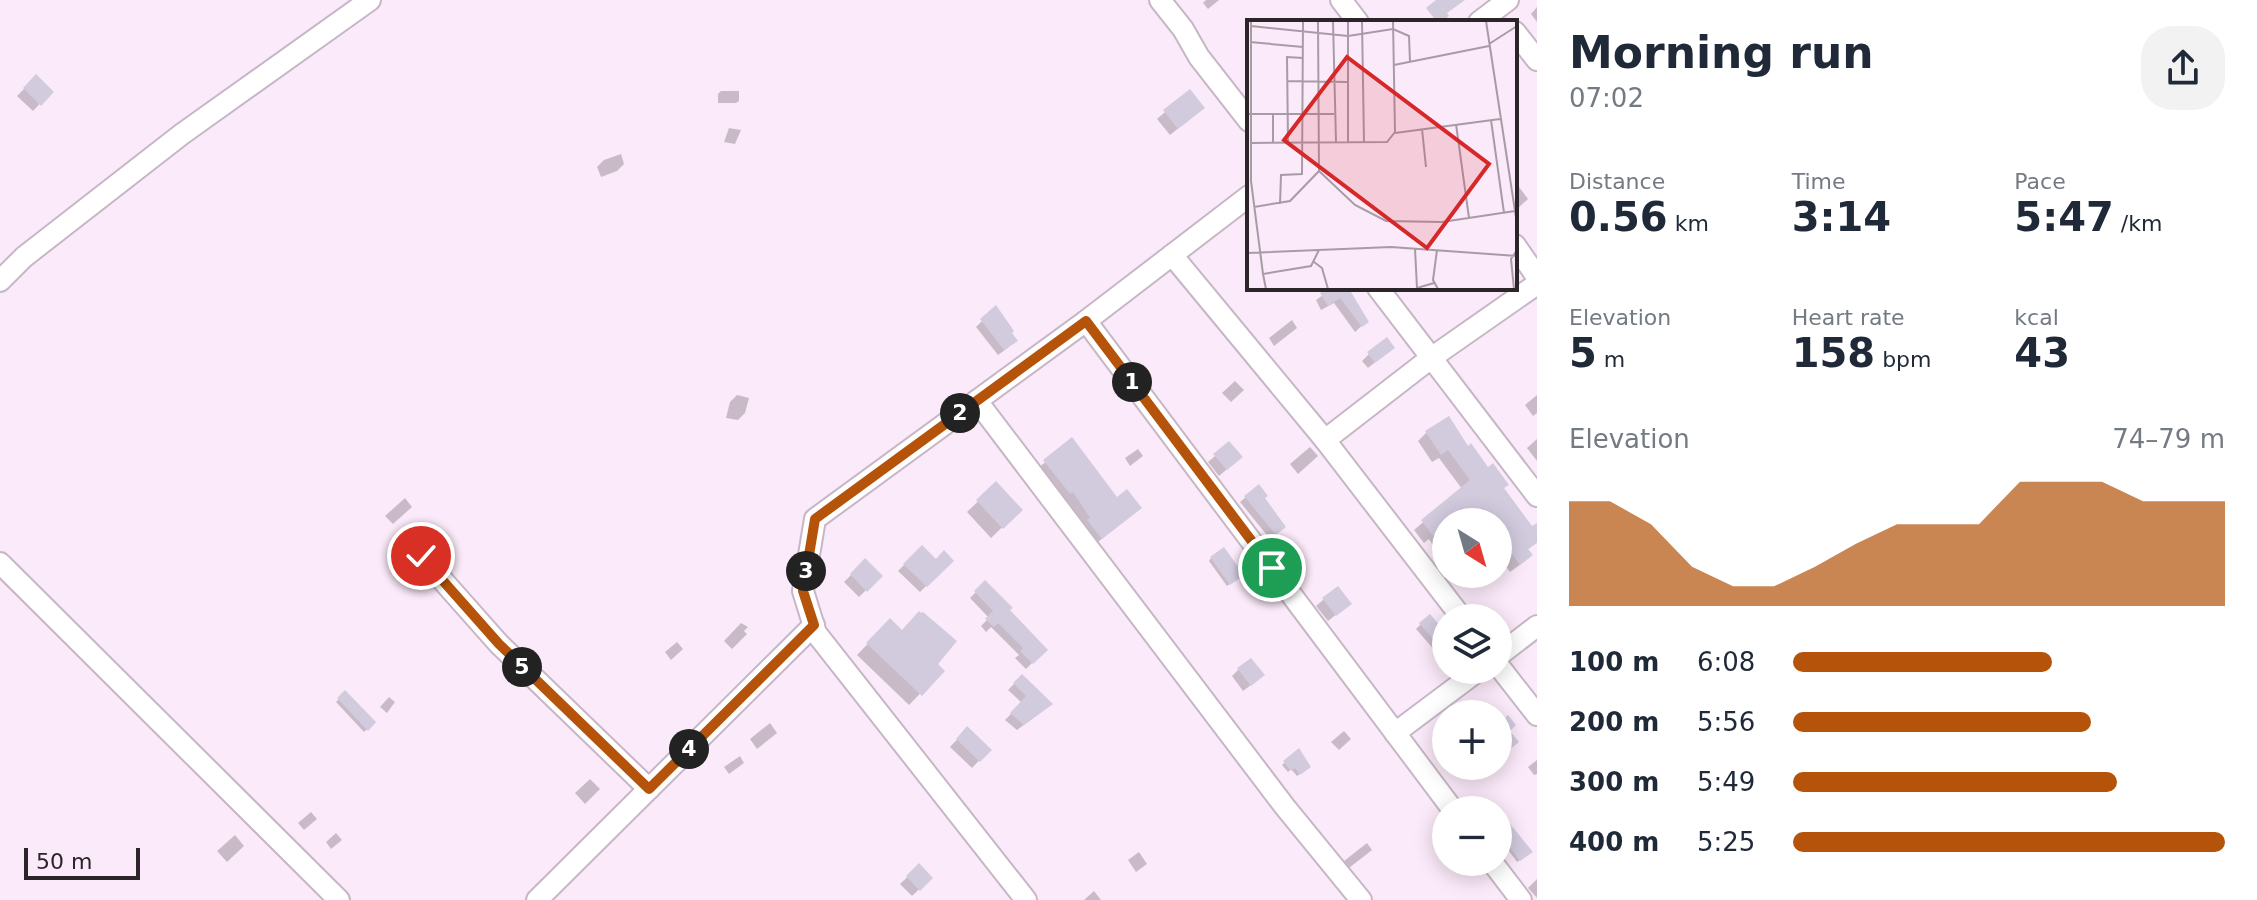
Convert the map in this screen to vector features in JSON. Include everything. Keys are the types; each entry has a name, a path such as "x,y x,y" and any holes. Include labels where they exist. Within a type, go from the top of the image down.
{"street":[{"path":"0,281 24,257 182,134 370,0"},
{"path":"1160,0 1247,118"},
{"path":"1341,0 1356,20"},
{"path":"1483,20 1504,10"},
{"path":"1517,35 1537,60"},
{"path":"1026,900 816,633 803,591 815,519 1086,321 1247,198"},
{"path":"1517,248 1537,277"},
{"path":"1172,255 1325,440 1451,604"},
{"path":"1325,440 1431,358 1537,284"},
{"path":"1380,290 1537,496"},
{"path":"1086,321 1442,796"},
{"path":"977,401 1285,807 1361,900"},
{"path":"421,556 499,644 649,789"},
{"path":"0,563 339,900"},
{"path":"537,900 814,625"},
{"path":"1512,645 1537,626"},
{"path":"1512,683 1537,715"},
{"path":"1395,733 1460,684"},
{"path":"1503,876 1521,900"}],"building":[{"path":"1436,0 1465,0 1447,13 1449,16 1444,20 1435,20 1426,8"},
{"path":"36,74 54,92 41,106 23,88"},
{"path":"1190,89 1205,108 1178,129 1163,110"},
{"path":"1325,290 1354,290 1351,292 1369,322 1362,327 1340,298 1328,306 1320,293"},
{"path":"996,305 1018,341 1004,350 980,319"},
{"path":"1387,337 1395,348 1375,363 1367,352"},
{"path":"1449,416 1468,446 1471,443 1488,467 1493,463 1509,485 1504,488 1532,526 1537,523 1537,543 1528,549 1533,555 1520,565 1512,554 1512,508 1436,508 1470,480 1448,450 1441,455 1425,431"},
{"path":"1072,437 1117,497 1127,489 1142,508 1102,539 1087,520 1090,518 1073,492 1070,494 1043,460"},
{"path":"1229,441 1243,457 1227,470 1213,454"},
{"path":"996,481 1023,510 1003,529 976,500"},
{"path":"1259,484 1286,527 1276,535 1244,496"},
{"path":"1432,511 1432,535 1421,520"},
{"path":"922,545 936,559 944,550 954,561 927,587 903,564"},
{"path":"1224,547 1244,575 1230,585 1210,557"},
{"path":"865,558 883,576 867,592 850,574"},
{"path":"985,580 1048,650 1033,664 1020,651 1023,648 998,623 994,627 985,619 993,611 974,591"},
{"path":"1338,586 1352,604 1336,616 1322,598"},
{"path":"919,611 957,641 938,664 945,671 922,696 866,643 890,618 902,630"},
{"path":"1430,614 1432,638 1419,623"},
{"path":"1251,658 1265,675 1251,686 1237,668"},
{"path":"1022,674 1053,704 1024,725 1010,713 1026,696 1013,683"},
{"path":"345,690 376,722 368,731 337,698"},
{"path":"967,726 992,750 980,762 956,739"},
{"path":"1512,733 1519,742 1512,748"},
{"path":"1299,748 1311,767 1300,775 1295,768 1291,771 1283,761"},
{"path":"1512,826 1533,852 1520,861 1512,850"},
{"path":"919,863 933,878 920,891 906,876"}],"route":[{"path":"421,556 499,644 649,789 814,625 803,591 815,519 1086,321 1272,568"}]}
